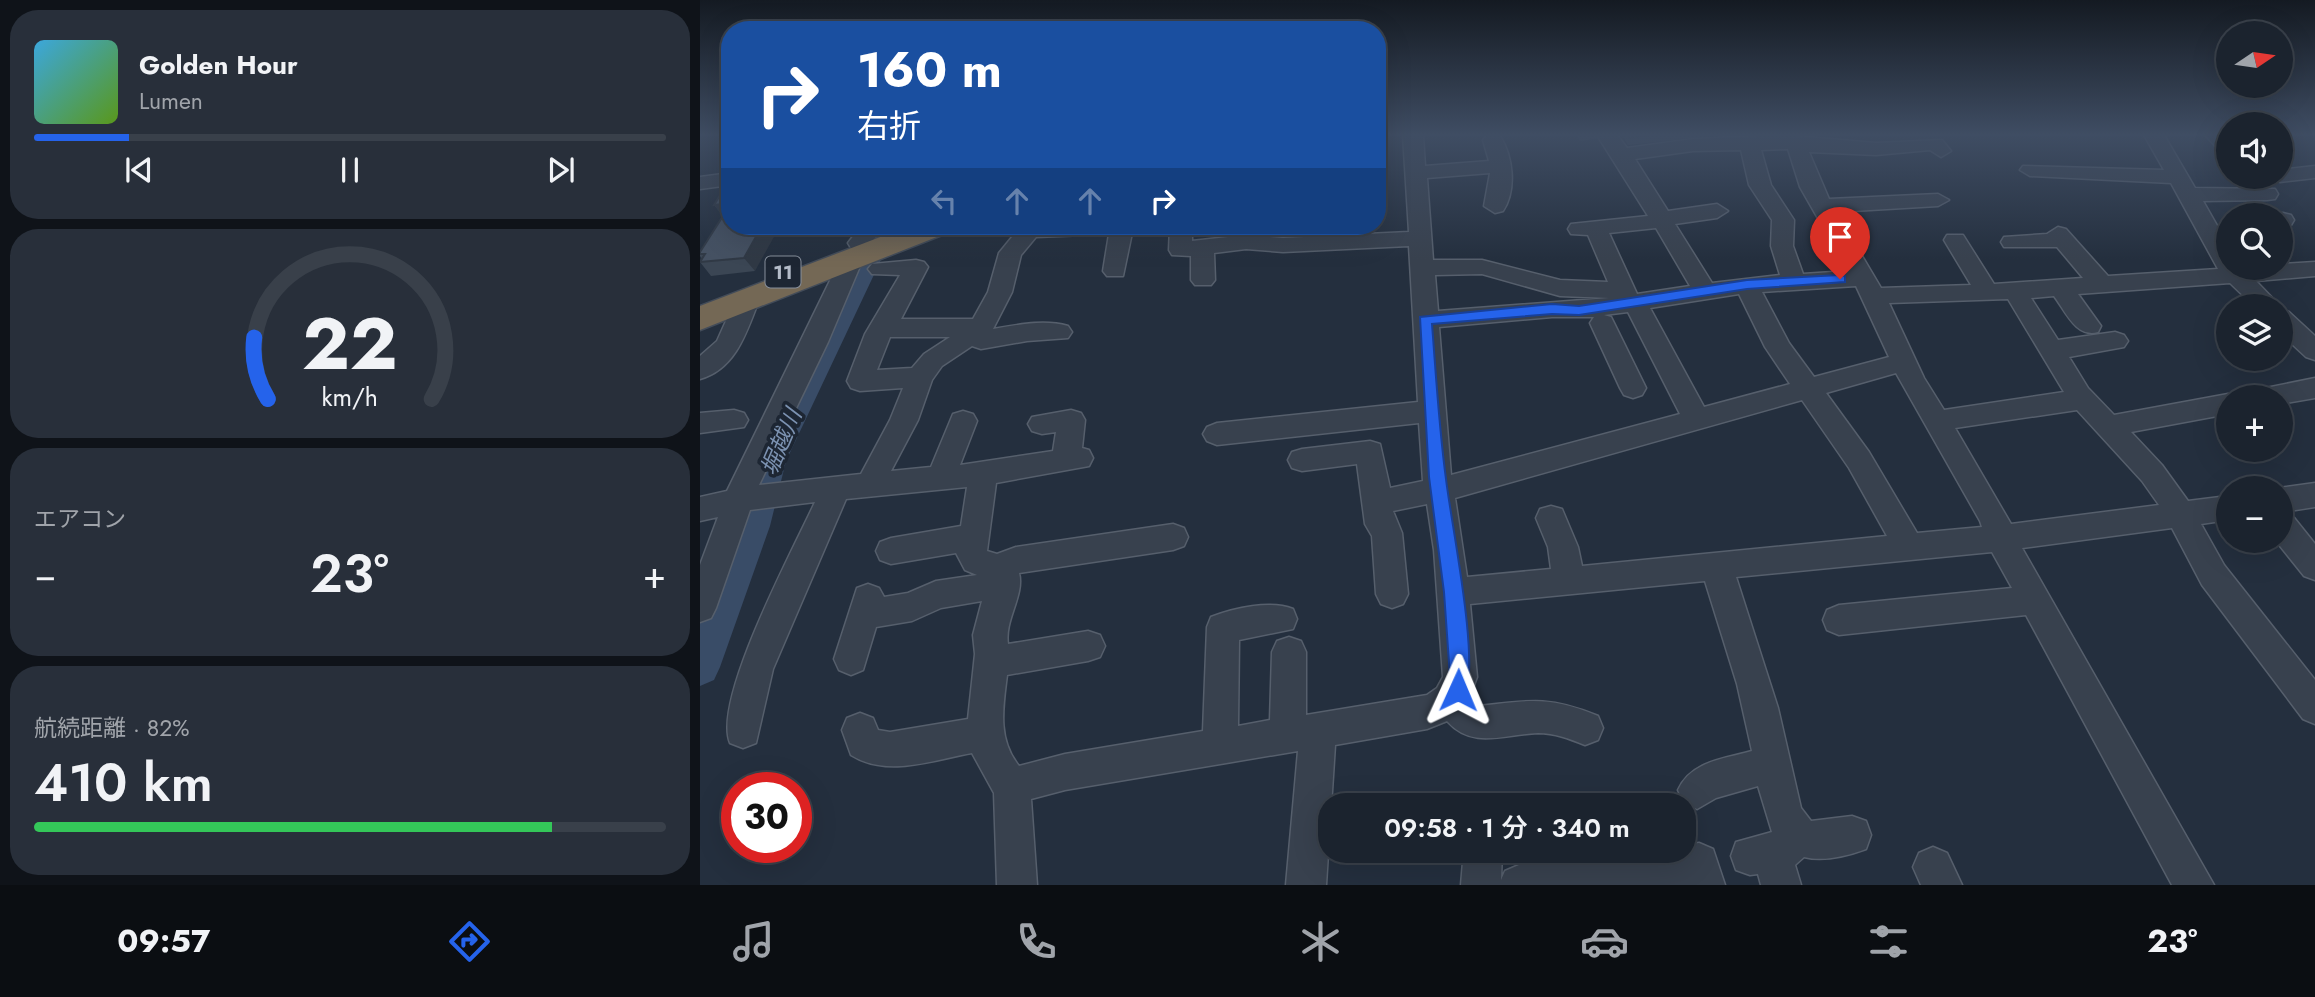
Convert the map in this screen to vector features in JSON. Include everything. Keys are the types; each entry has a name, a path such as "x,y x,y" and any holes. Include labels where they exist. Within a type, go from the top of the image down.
{"highway":[{"name":"11","path":"700,305 906,235"},
{"name":"11","path":"700,319 875,244"}],"street":[{"path":"1012,786 1065,772 1427,712 1440,708 1458,690 1460,677 1453,592 1439,490 1424,320 1416,176"},
{"path":"1416,181 1442,176"},
{"path":"1494,206 1501,191 1500,176"},
{"path":"1635,176 1705,291"},
{"path":"1758,176 1783,220 1782,246 1794,281"},
{"path":"1807,176 1868,287 1903,362 1995,519 2000,538 2194,885"},
{"path":"2090,176 2267,194"},
{"path":"2177,176 2216,244"},
{"path":"700,183 721,180"},
{"path":"1416,181 1465,188"},
{"path":"1821,205 1938,200"},
{"path":"1697,420 1588,228 1717,211"},
{"path":"2202,220 2216,220"},
{"path":"871,482 904,420 919,377 933,360 974,332 1000,292 1010,253 1025,235"},
{"path":"1115,271 1120,235"},
{"path":"1181,235 1180,250 1216,239 1283,246 1420,239"},
{"path":"2012,242 2061,237 2102,285"},
{"path":"1203,280 1216,239"},
{"path":"1955,240 2054,350 2083,399 2152,473 2213,575 2315,707"},
{"path":"700,608 752,497 784,400 842,285 875,244 916,267 884,328 974,332 981,340 1027,332 1059,332"},
{"path":"1422,268 1482,267 1560,288 1630,299"},
{"path":"2293,269 2315,269"},
{"path":"1424,320 1552,309 1579,311 1630,299 1794,281 2001,292 2102,285 2216,271"},
{"path":"2242,280 2256,294"},
{"path":"1747,285 1760,316 1808,390 1859,460 1909,547"},
{"path":"2061,288 2088,326"},
{"path":"700,370 728,346 747,300"},
{"path":"1602,323 1628,389 1675,382"},
{"path":"2293,330 2315,351"},
{"path":"876,335 860,381 919,377"},
{"path":"2054,350 2115,341"},
{"path":"1377,502 1439,490 1903,362"},
{"path":"2293,392 2315,388"},
{"path":"1936,421 2083,399"},
{"path":"2108,426 2216,406"},
{"path":"1217,434 1433,411"},
{"path":"700,509 752,497 871,482 981,474 1072,459 1071,420 1042,424"},
{"path":"941,478 963,421"},
{"path":"1301,460 1370,452 1380,524 1387,533 1392,594"},
{"path":"981,474 985,493 971,555 976,561 1002,576"},
{"path":"743,731 757,669 794,599 836,487"},
{"path":"2293,498 2315,495"},
{"path":"1453,592 2000,538 2216,510"},
{"path":"1551,518 1563,547 1569,579"},
{"path":"891,551 973,537"},
{"path":"1017,885 1012,786 1001,774 985,733 984,701 991,662 990,634 1002,576 1016,560 1173,537"},
{"path":"2293,539 2315,567"},
{"path":"1716,565 1775,742 1775,857 1810,840 1852,835"},
{"path":"851,659 866,605 912,607 936,595 1002,576"},
{"path":"1839,620 2035,600"},
{"path":"1220,746 1223,627 1281,619"},
{"path":"991,662 1088,646"},
{"path":"1289,652 1303,733 1306,885"},
{"path":"1450,700 1468,719 1478,723 1539,716 1564,719 1585,728"},
{"path":"860,730 864,742 875,749 890,750 985,733"},
{"path":"1697,790 1775,742"},
{"path":"1481,885 1482,863"},
{"path":"1519,885 1699,863 1705,885"}],"building":[{"path":"721,194 721,204 714,205"},
{"path":"721,219 721,235 757,235 744,258 700,262 705,254 700,252"}],"waterway":[{"name":"堀越川","path":"700,667 752,526 769,461 880,235"}],"route":[{"path":"1458,690 1460,677 1453,592 1437,477 1424,320 1552,309 1579,311 1747,285 1840,279"}]}
